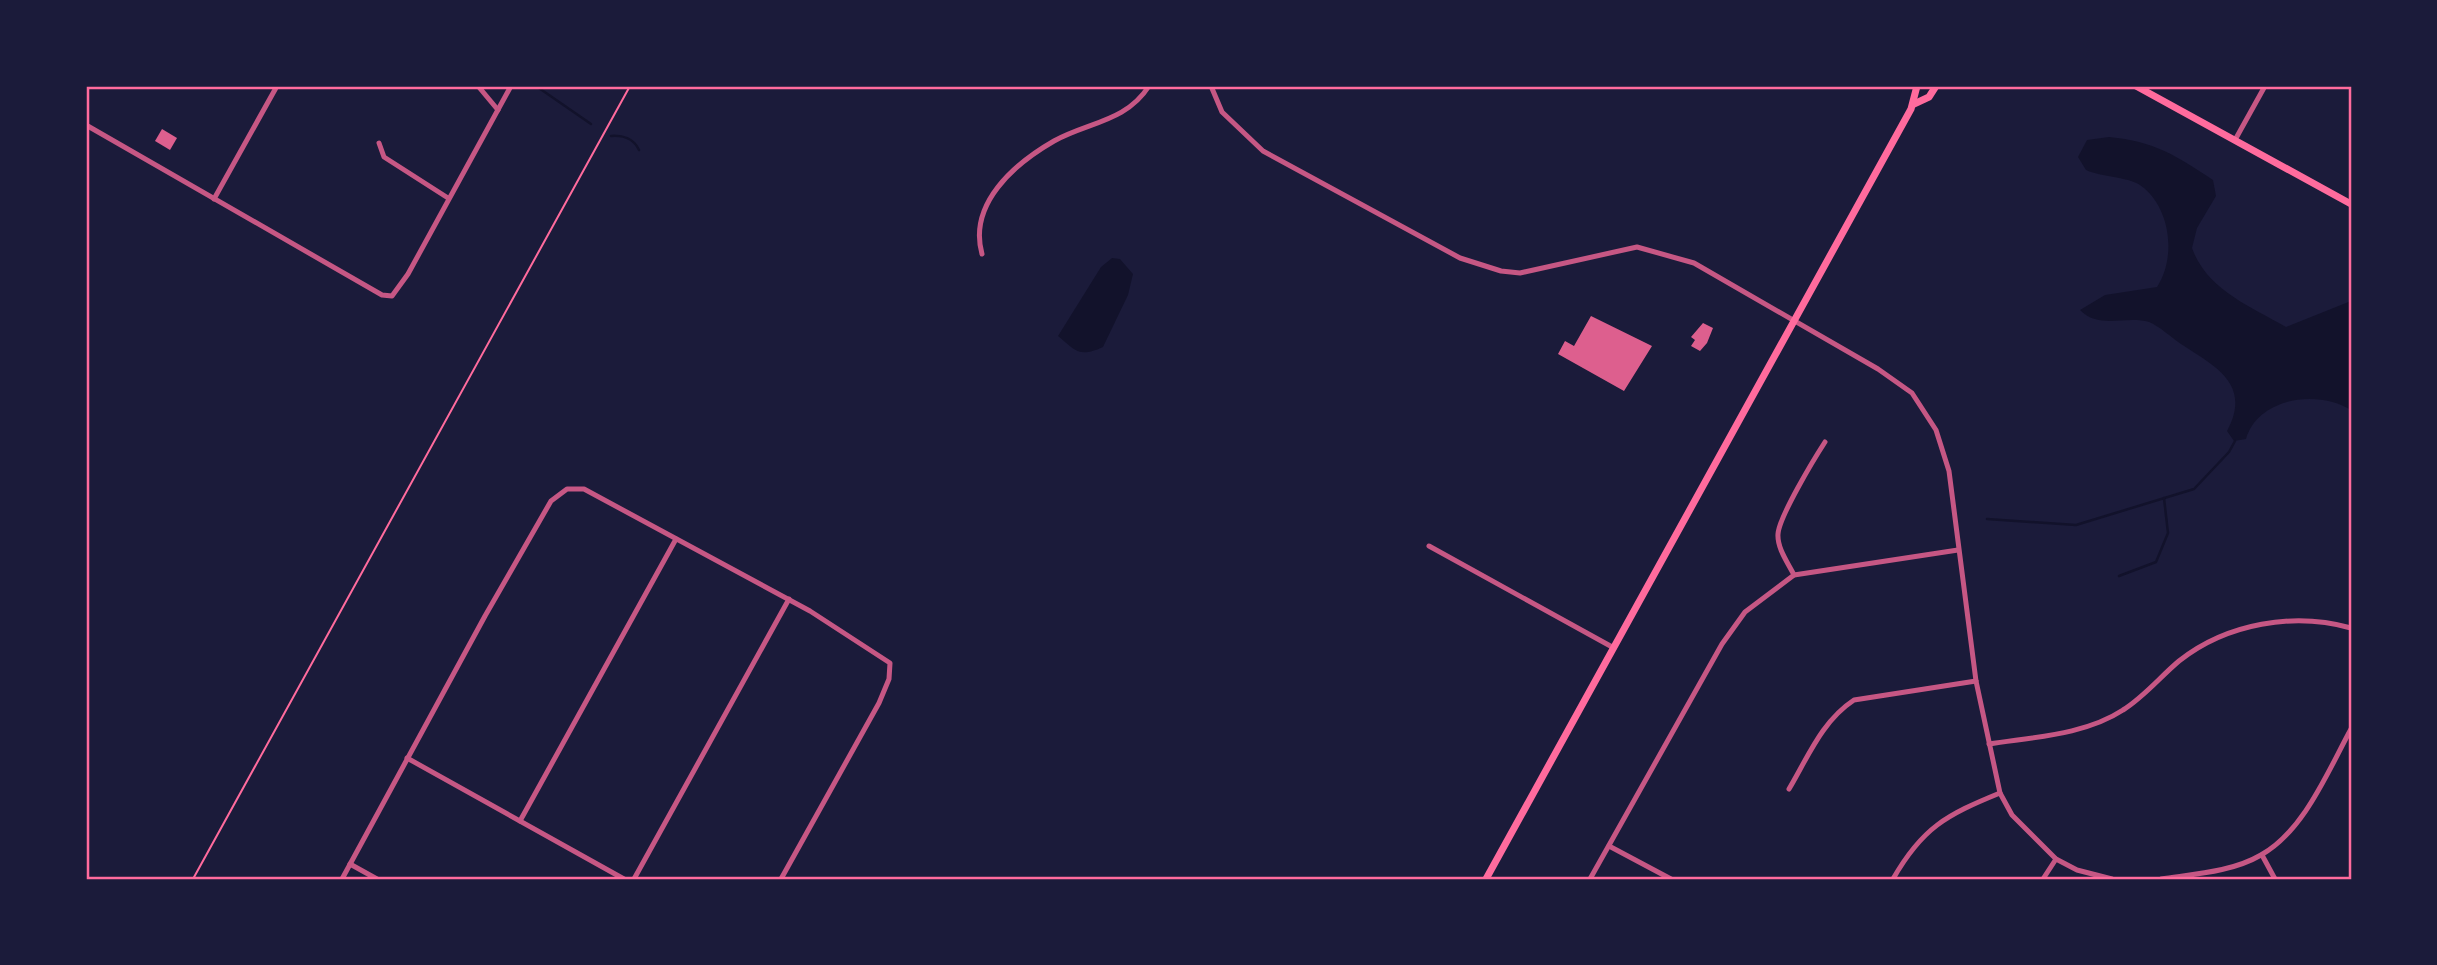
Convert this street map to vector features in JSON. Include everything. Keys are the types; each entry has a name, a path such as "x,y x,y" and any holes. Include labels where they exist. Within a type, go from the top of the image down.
{"main road":[{"path":"1486,879 1913,104 1917,86"},
{"path":"1913,104 1927,99 1936,86"},
{"path":"2136,86 2351,204"}],"street":[{"path":"214,199 277,86"},
{"path":"478,86 498,110"},
{"path":"86,125 340,272 382,295 392,296 408,274 511,86"},
{"path":"982,254 979,229 982,213 1009,174 1054,141 1123,113 1137,103 1149,86"},
{"path":"1211,86 1222,112 1263,151 1460,258 1501,271 1520,273 1637,247 1693,263 1878,369 1912,393 1936,430 1949,471 1976,681 2000,793 2012,815 2056,859 2077,870 2112,879"},
{"path":"2235,140 2265,86"},
{"path":"379,143 384,156 448,198"},
{"path":"1794,575 1782,552 1778,534 1799,487 1825,442"},
{"path":"342,879 551,501 566,489 584,489 789,599 864,643 890,663 889,679 879,703 781,879"},
{"path":"520,821 676,539"},
{"path":"1429,546 1614,648"},
{"path":"1590,879 1722,644 1745,612 1794,575 1958,550"},
{"path":"634,879 789,599"},
{"path":"1989,744 2081,729 2122,711 2180,661 2213,640 2248,627 2291,620 2328,622 2351,628"},
{"path":"1789,789 1826,725 1839,709 1854,700 1976,681"},
{"path":"2161,879 2227,868 2262,855 2290,829 2314,796 2351,729"},
{"path":"407,758 624,879"},
{"path":"1893,879 1914,845 1930,828 1952,812 2000,793"},
{"path":"1609,846 1671,879"},
{"path":"2262,855 2275,879"},
{"path":"2043,879 2056,859"},
{"path":"350,864 377,879"}],"path":[{"path":"193,879 630,86"}],"shaded area":[{"path":"2109,137 2152,146 2213,180 2216,196 2197,228 2192,248 2208,275 2244,304 2286,327 2351,301 2351,410 2322,400 2290,401 2263,414 2246,439 2234,441 2227,431 2234,415 2233,389 2218,369 2149,322 2104,321 2087,316 2080,310 2105,295 2157,287 2167,263 2168,235 2160,209 2153,198 2144,188 2132,181 2086,170 2078,157 2087,140"},
{"path":"1112,258 1120,259 1133,274 1128,295 1103,347 1088,352 1078,351 1058,336 1101,267"}],"building":[{"path":"162,129 177,138 170,150 155,141"},
{"path":"1591,316 1652,346 1624,391 1558,354 1565,341 1574,346"},
{"path":"1703,323 1713,328 1707,343 1700,351 1691,346 1695,340 1691,337"}],"waterway":[{"path":"536,86 591,124"},
{"path":"611,136 628,138 639,150"},
{"path":"1987,519 2076,525 2194,489 2229,452 2235,441"},
{"path":"2119,576 2156,562 2168,533 2164,498"}]}
